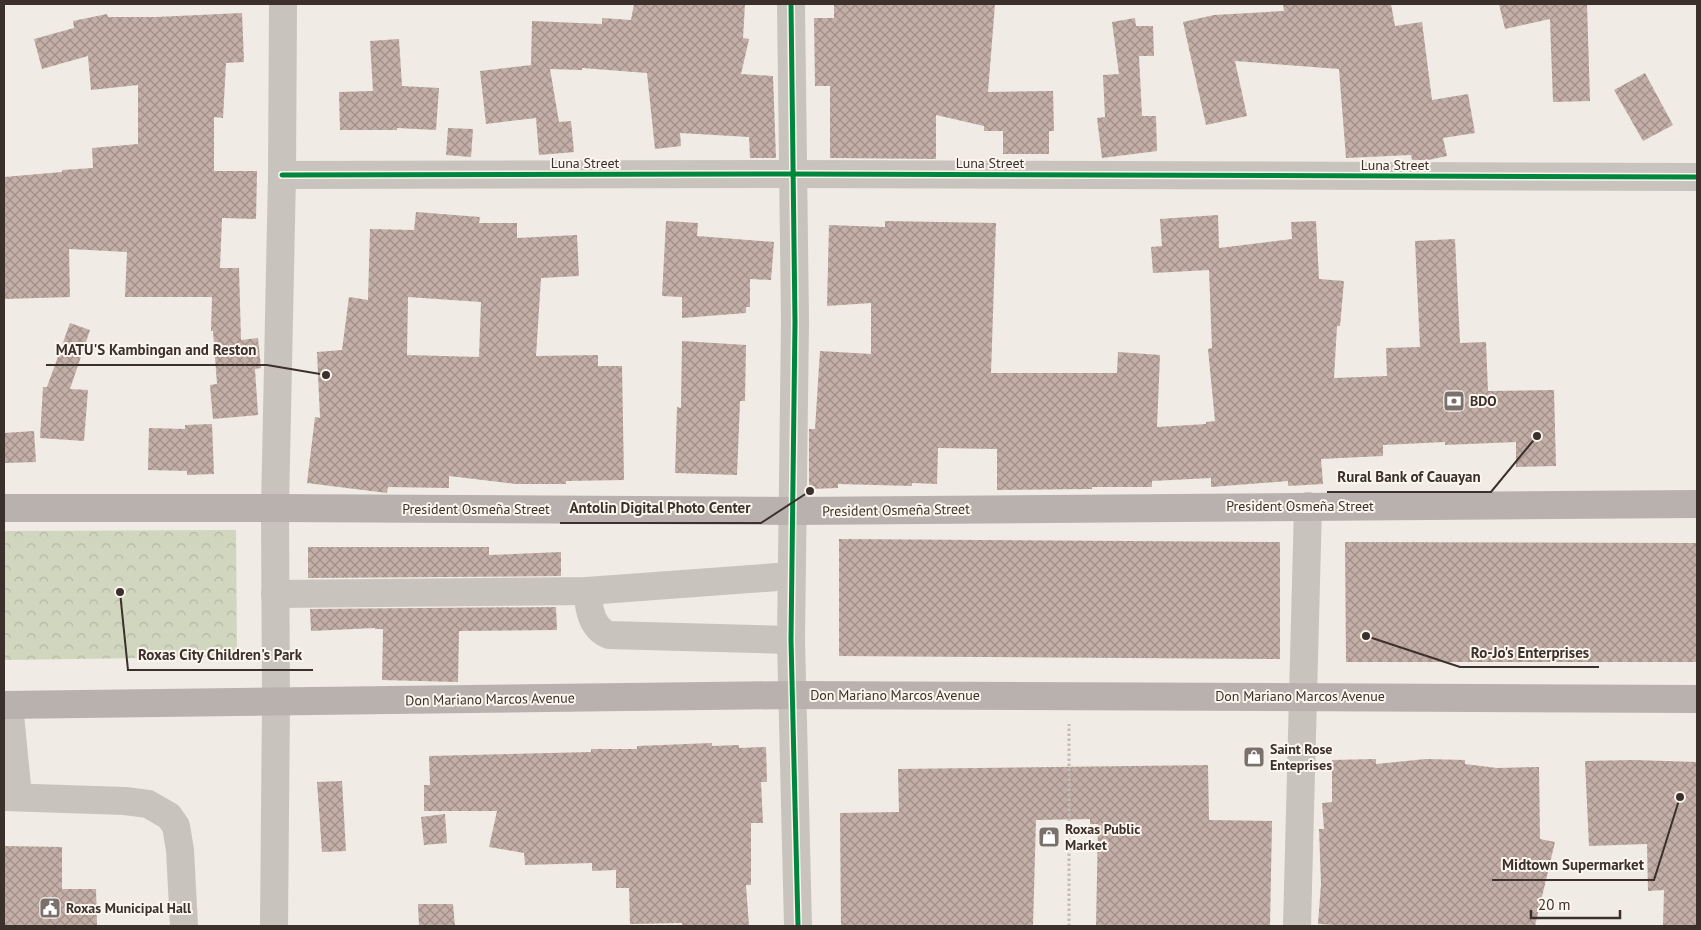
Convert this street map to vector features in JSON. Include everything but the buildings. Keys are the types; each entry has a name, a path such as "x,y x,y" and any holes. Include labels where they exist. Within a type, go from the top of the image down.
{"main road":[{"name":"President Osmeña Street","path":"4,508 792,511 1697,504"},
{"name":"Don Mariano Marcos Avenue","path":"6,704 792,695 1697,699"}],"street":[{"path":"274,926 275,508 282,175 283,4"},
{"path":"791,4 795,322 791,640 798,926"},
{"name":"Luna Street","path":"282,175 794,174 1697,177"},
{"path":"1297,926 1308,506"},
{"path":"276,594 587,590 791,576"},
{"path":"587,590 589,607 594,622 601,632 609,635 791,640"},
{"path":"6,704 11,797 125,800 148,804 169,816 176,826 180,850 184,926"}],"path":[{"path":"1069,696 1069,926"}],"green space":[{"path":"236,530 237,654 214,657 4,660 4,531"}],"cycle path":[{"path":"791,4 795,322 791,640 798,926"},
{"path":"282,175 794,174 1697,177"}],"place":[{"name":"MATU'S Kambingan and Reston","path":"326,375"},
{"name":"BDO","path":"1454,401"},
{"name":"Rural Bank of Cauayan","path":"1537,436"},
{"name":"Antolin Digital Photo Center","path":"810,491"},
{"name":"Roxas City Children's Park","path":"120,592"},
{"name":"Ro-Jo's Enterprises","path":"1366,636"},
{"name":"Saint Rose Enteprises","path":"1254,757"},
{"name":"Midtown Supermarket","path":"1680,797"},
{"name":"Roxas Public Market","path":"1049,837"},
{"name":"Roxas Municipal Hall","path":"50,908"}]}
